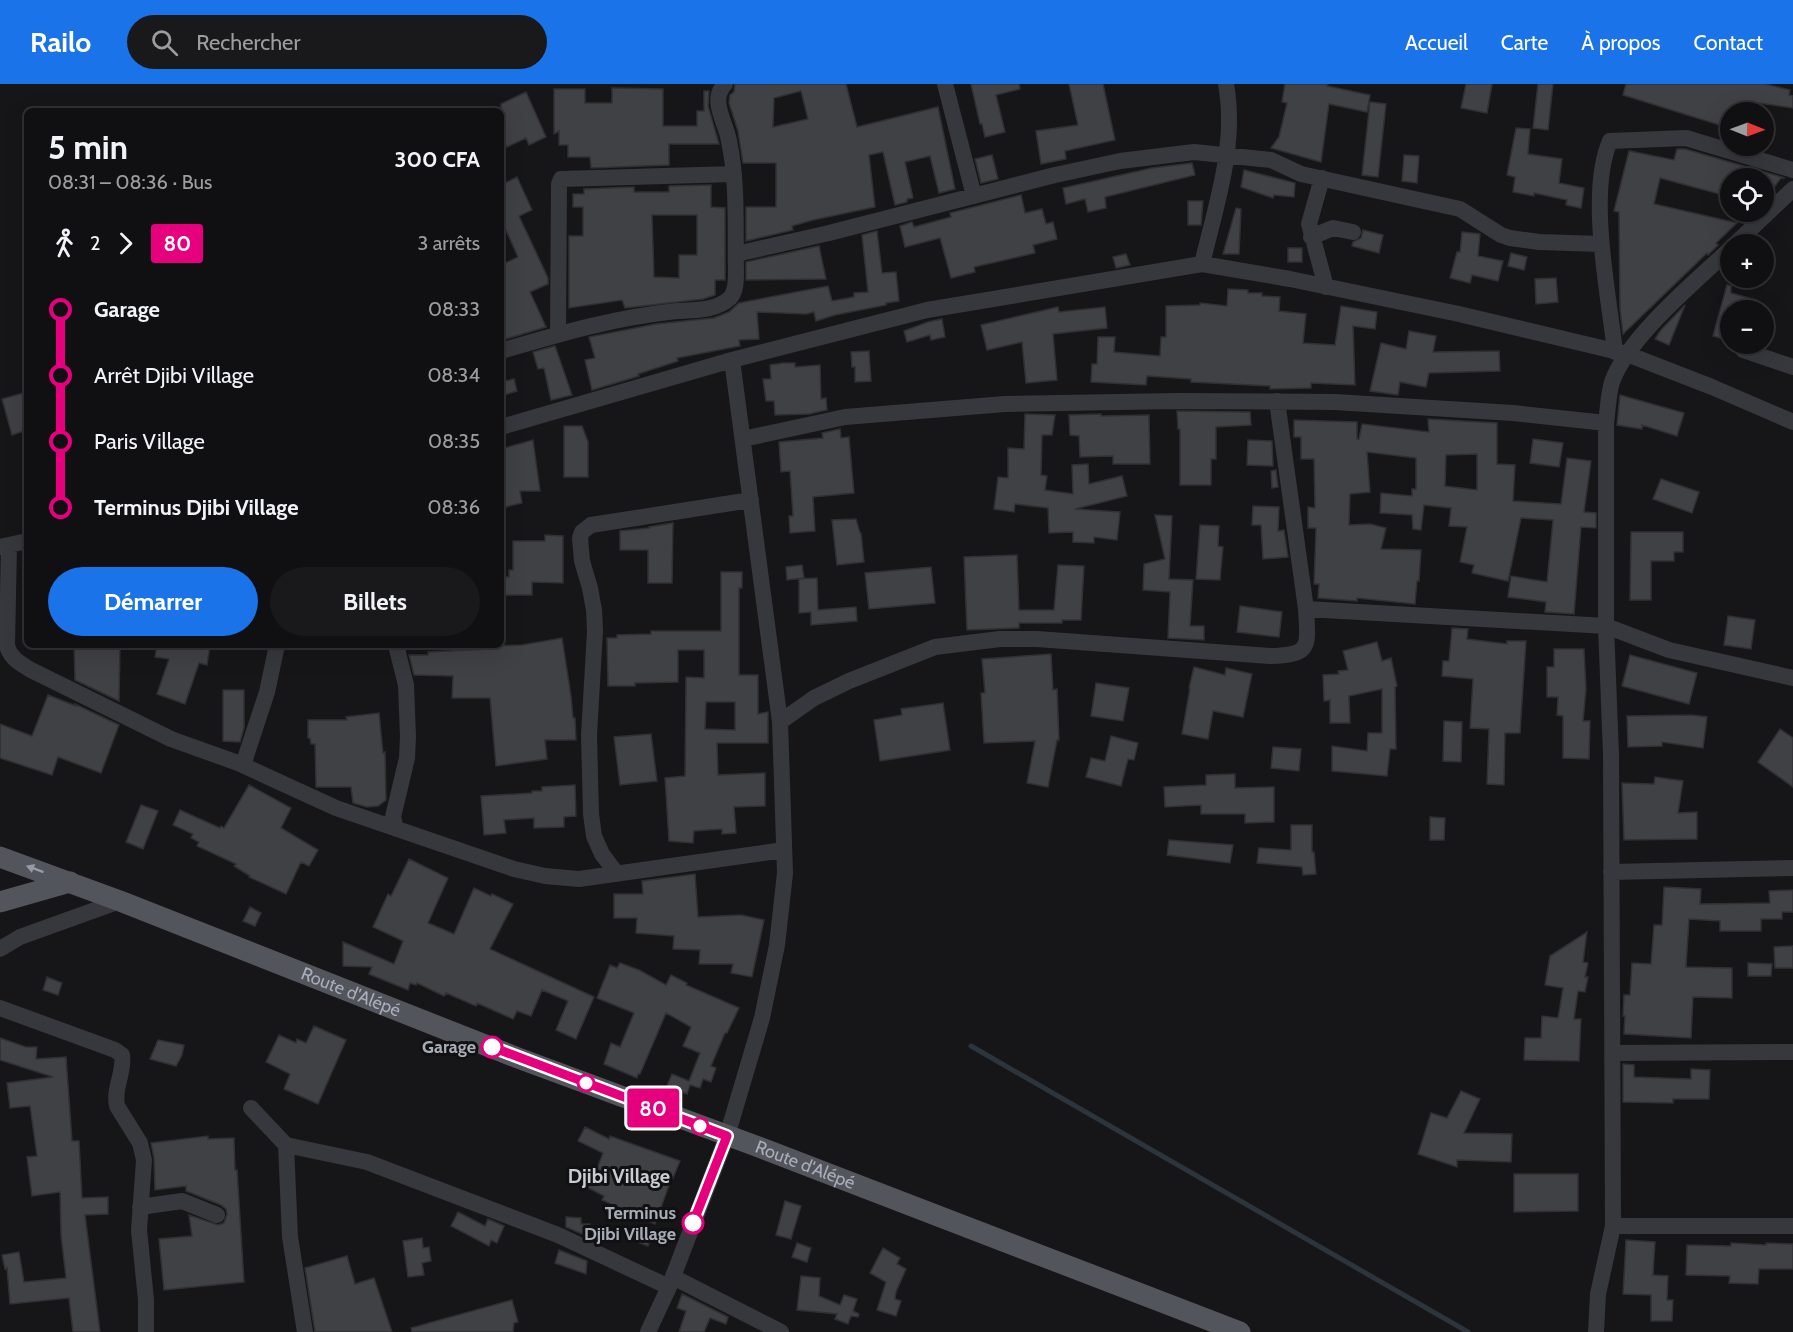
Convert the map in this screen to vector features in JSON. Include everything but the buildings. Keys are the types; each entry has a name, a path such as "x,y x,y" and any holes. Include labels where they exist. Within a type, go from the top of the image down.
{"main road":[{"name":"Route d'Alépé","path":"0,857 70,882 518,1058 1240,1332"},
{"path":"0,902 70,882"}],"street":[{"path":"504,350 589,325 665,312 709,308 730,298 736,280 734,174 729,138 718,100 718,93 725,84"},
{"path":"945,84 974,196"},
{"path":"1202,264 1228,156 1229,103 1226,84"},
{"path":"1596,1332 1598,1294 1613,1226 1611,755 1606,626 1606,423 1609,397 1621,353 1601,244 1599,206 1603,174 1608,146 1613,140 1686,138 1793,170"},
{"path":"736,254 829,233 1055,175 1120,161 1194,152 1271,160 1301,174 1460,209 1501,235 1510,238 1539,242 1601,244"},
{"path":"558,334 559,184 561,179 734,174"},
{"path":"1322,178 1309,224 1326,287"},
{"path":"1746,234 1793,189"},
{"path":"1311,237 1333,228 1353,232"},
{"path":"1621,353 1720,259"},
{"path":"504,426 732,360 927,310 1202,264 1459,314 1621,353 1791,419"},
{"path":"1755,354 1793,367"},
{"path":"648,1332 671,1282 727,1136 767,997 777,945 785,873 780,722 732,360"},
{"path":"780,722 814,698 849,681 935,647 966,642 1037,639 1270,656 1284,656 1305,648 1307,641 1306,609 1277,401"},
{"path":"743,439 845,417 1005,404 1335,402 1513,413 1606,423"},
{"path":"617,874 602,854 594,836 591,814 589,735 595,631 594,610 582,561 580,538 582,532 591,525 751,500"},
{"path":"24,542 4,546 6,633 10,655 31,670 171,739 243,765 336,808 514,869 545,876 579,879 784,850"},
{"path":"1306,609 1606,626 1669,650 1793,678"},
{"path":"243,765 267,692 276,648"},
{"path":"396,829 393,817 407,758 408,737 406,685 397,648"},
{"path":"1611,872 1793,868"},
{"path":"0,949 20,937 120,902"},
{"path":"0,1008 115,1050 122,1055 123,1065 116,1099 117,1106 140,1143 144,1160 139,1230 146,1300 146,1332"},
{"path":"1612,1053 1793,1052"},
{"path":"251,1108 286,1145 367,1162 558,1235 671,1282 781,1332"},
{"path":"286,1145 290,1237 305,1332"},
{"path":"140,1207 182,1201 217,1215"},
{"path":"1613,1226 1793,1226"}],"waterway":[{"path":"971,1046 1468,1332"}],"bus line":[{"name":"80","path":"492,1047 727,1136 693,1223"}],"place":[{"name":"Garage","path":"492,1047"},
{"name":"Terminus Djibi Village","path":"693,1223"}],"district":[{"name":"Djibi Village","path":"619,1176"}]}
